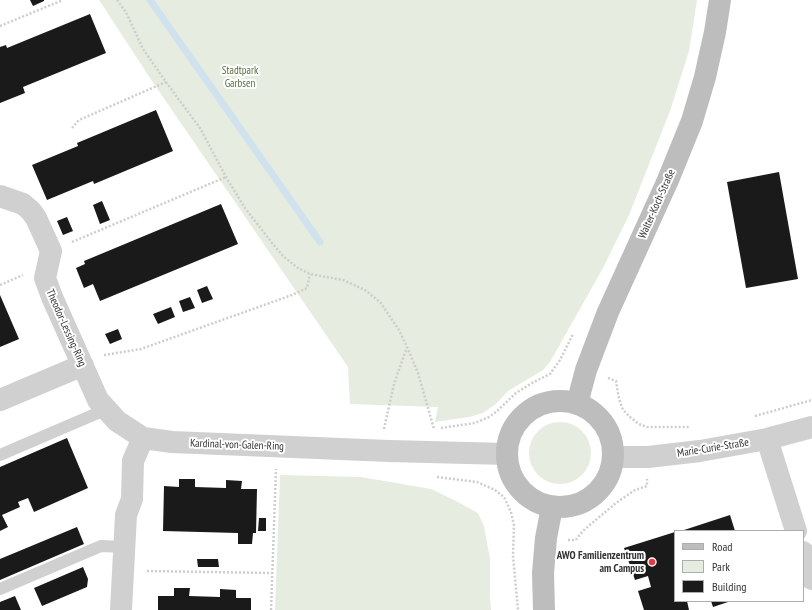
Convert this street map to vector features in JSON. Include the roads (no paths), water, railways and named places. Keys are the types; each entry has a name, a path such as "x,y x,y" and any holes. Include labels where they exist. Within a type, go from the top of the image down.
{"street":[{"name":"Walter-Koch-Straße","path":"577,404 586,370 608,312 668,180 692,121 715,32 720,0"},
{"name":"Theodor-Lessing-Ring","path":"0,196 23,204 36,218 51,251 45,278 98,400 117,420 143,438"},
{"path":"0,400 83,365"},
{"path":"560,401 577,404 592,412 604,424 611,440 613,457 609,474 600,489 586,500 570,506 552,507 540,504 520,489 513,478 508,466 507,454 510,438 517,423 529,411 544,404 560,401"},
{"name":"Marie-Curie-Straße","path":"613,457 648,456 700,451 767,439 812,427"},
{"path":"121,610 126,515 132,499 133,461 143,438"},
{"name":"Kardinal-von-Galen-Ring","path":"143,438 172,442 389,451 507,454"},
{"path":"767,439 796,530"},
{"path":"544,610 546,538 552,507"},
{"path":"804,555 812,579"}],"lane":[{"path":"0,455 107,409"},
{"path":"0,589 100,546 124,547"}],"waterway":[{"path":"150,0 320,242"}],"place":[{"name":"AWO Familienzentrum am Campus","path":"652,562"}],"park label":[{"name":"Stadtpark Garbsen","path":"240,77"}]}
